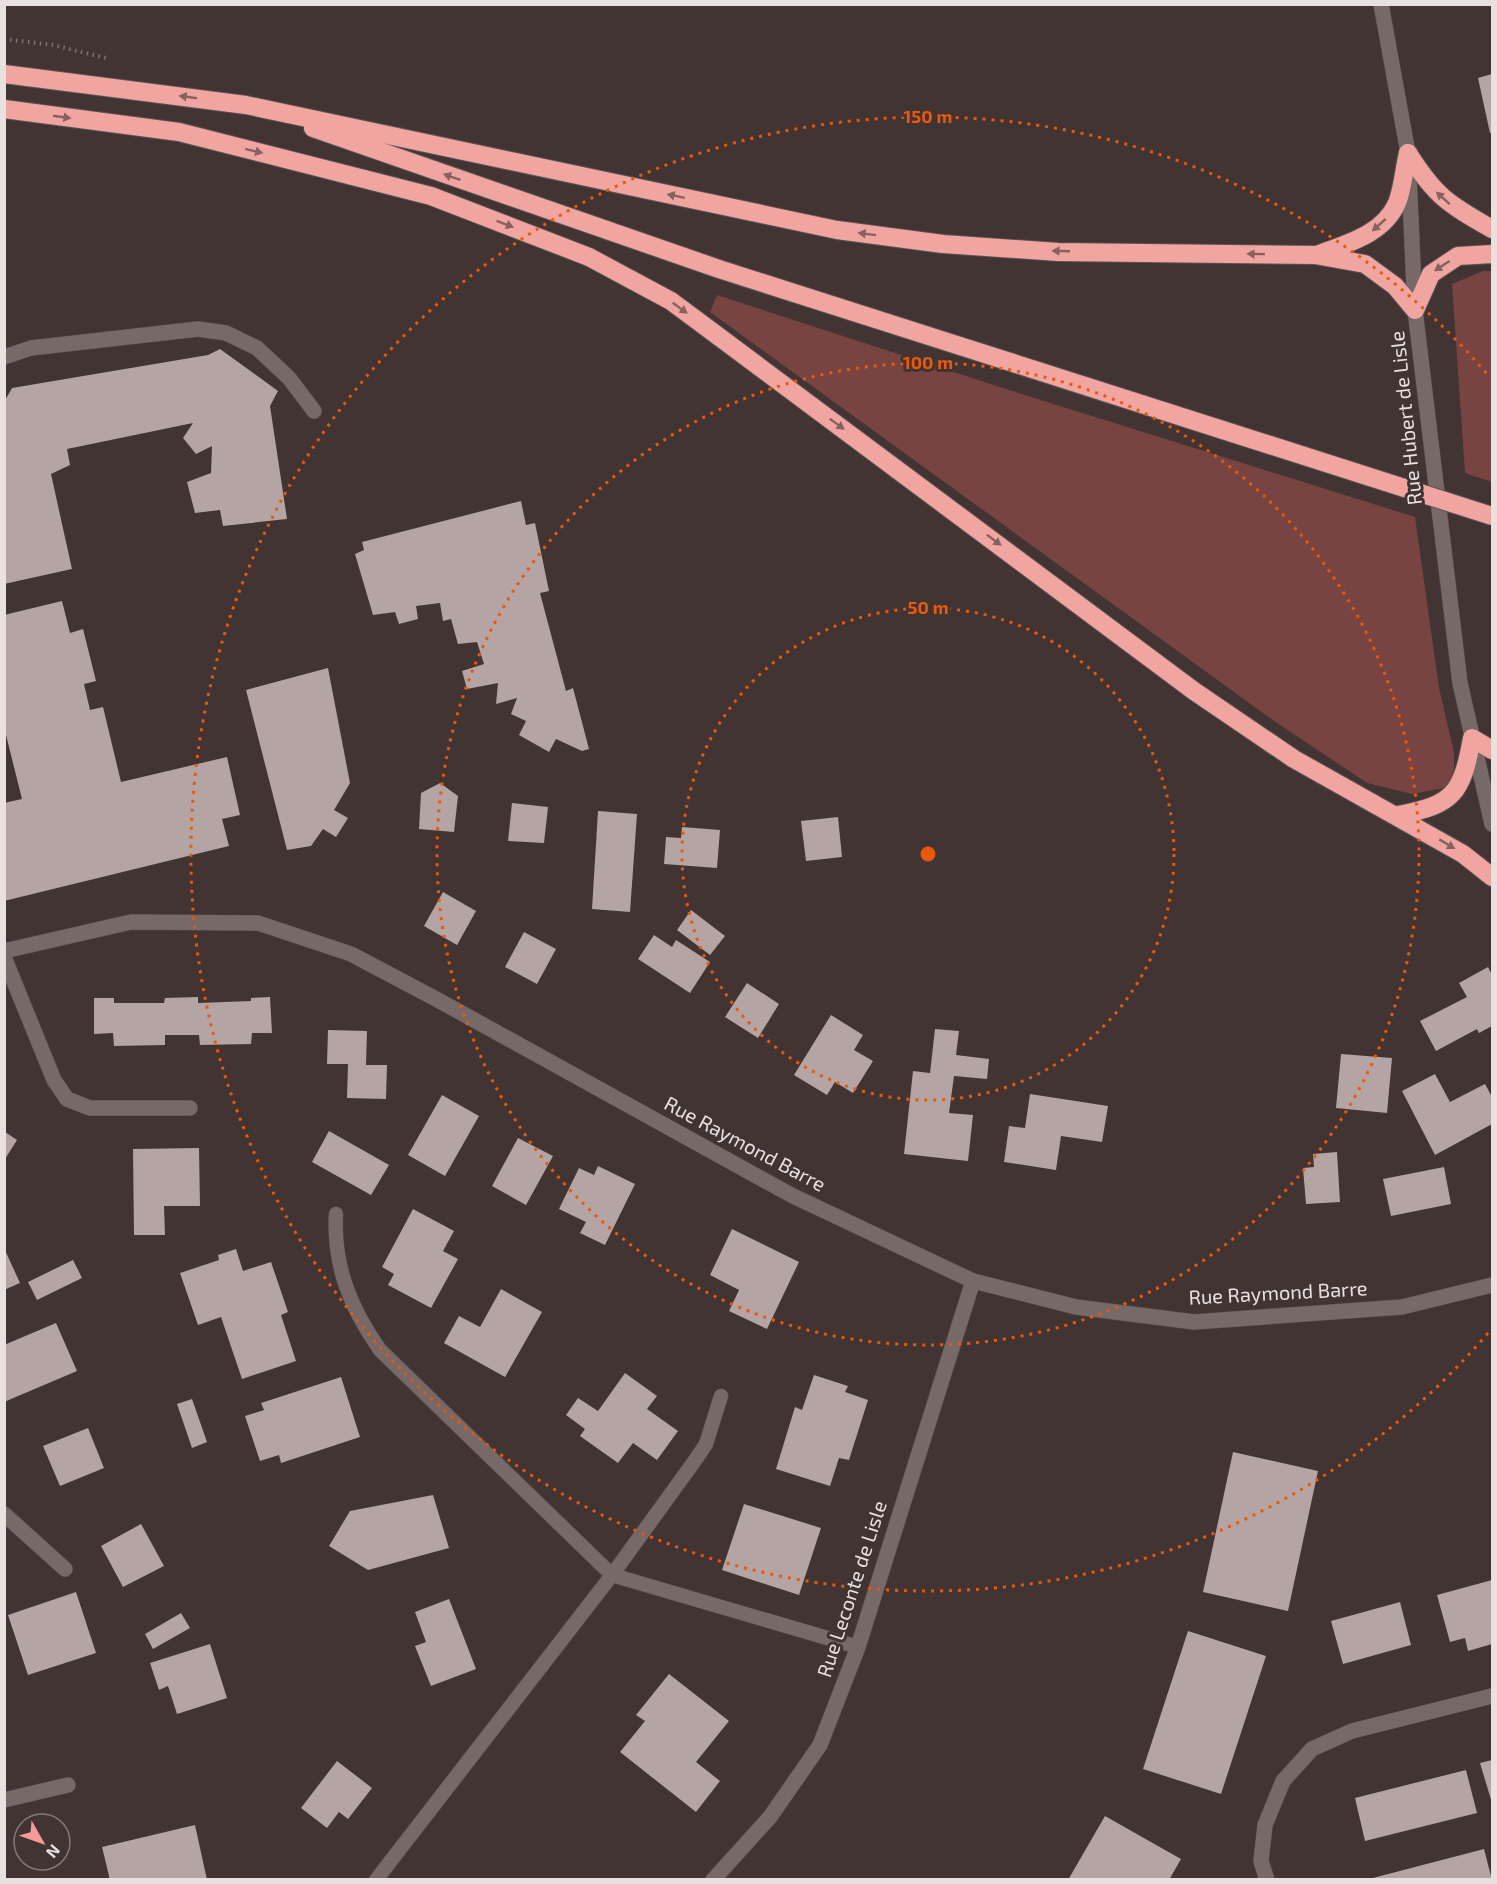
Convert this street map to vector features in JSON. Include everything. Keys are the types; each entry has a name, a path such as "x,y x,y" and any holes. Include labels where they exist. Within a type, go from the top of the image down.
{"highway":[{"path":"4,74 246,105 837,230 943,244 1058,252 1315,255 1365,264 1395,286 1415,310 1431,274 1458,256 1492,254"},
{"path":"246,105 730,273 1492,516"},
{"path":"4,109 179,132 431,196 590,257 671,302 1194,691 1294,759 1398,815 1463,854 1492,878"},
{"path":"1408,153 1428,185 1451,206 1492,229"},
{"path":"1315,255 1366,236 1384,222 1396,204 1408,153"},
{"path":"431,196 546,210"},
{"path":"1398,815 1426,810 1452,797 1466,770 1472,738 1492,750"}],"street":[{"name":"Rue Hubert de Lisle","path":"1381,4 1408,153 1415,310 1456,660 1492,824"},
{"path":"4,357 31,348 198,329 226,333 257,348 289,378 314,411"},
{"name":"Rue Raymond Barre","path":"4,951 131,922 258,923 351,954 791,1195 973,1281 1076,1306 1194,1322 1402,1307 1492,1286"},
{"path":"4,957 54,1080 68,1099 90,1108 190,1108"},
{"name":"Rue Leconte de Lisle","path":"713,1880 770,1817 820,1745 858,1647 973,1281"},
{"path":"4,1514 65,1569"},
{"path":"1267,1880 1261,1861 1265,1825 1283,1781 1312,1749 1352,1731 1492,1696"},
{"path":"4,1800 68,1785"}],"lane":[{"path":"336,1214 338,1266 363,1327 380,1350 612,1575 858,1647"},
{"path":"376,1880 612,1575 696,1459 706,1444 721,1396"}],"shaded area":[{"path":"1483,271 1492,271 1492,482 1465,473 1452,284"},
{"path":"717,295 1006,389 1415,517 1439,688 1454,752 1454,776 1444,788 1412,794 1367,783 1274,721 710,312"}],"building":[{"path":"1492,74 1492,133 1490,133 1478,78"},
{"path":"220,349 278,391 270,406 287,519 223,526 220,510 195,513 187,482 211,473 212,446 196,454 183,438 193,423 67,449 70,465 51,474 72,569 4,584 4,402 12,388 208,355"},
{"path":"521,501 526,525 535,523 549,591 540,593 566,691 573,688 589,749 582,751 556,739 549,752 519,735 526,721 511,714 517,698 496,704 498,683 467,689 462,671 484,664 477,642 458,644 451,619 443,621 440,603 416,606 418,619 399,624 395,612 373,615 355,554 364,550 362,542"},
{"path":"62,601 70,633 83,629 96,681 84,684 90,710 103,707 121,782 227,757 240,815 222,819 229,846 4,901 4,803 22,799 4,727 4,615"},
{"path":"328,668 350,783 334,810 348,818 336,837 323,829 311,846 287,850 246,690"},
{"path":"440,783 458,796 454,832 419,829 421,793"},
{"path":"512,803 548,807 544,843 508,841"},
{"path":"598,811 637,814 630,912 592,909"},
{"path":"838,817 842,857 806,861 801,821"},
{"path":"682,827 720,830 717,868 664,864 666,837 681,838"},
{"path":"443,892 476,911 457,945 424,926"},
{"path":"691,910 725,936 710,955 677,930"},
{"path":"524,932 556,949 537,984 505,967"},
{"path":"654,935 672,947 676,940 710,962 690,993 638,959"},
{"path":"1488,967 1492,975 1492,1026 1479,1033 1477,1029 1436,1051 1420,1021 1467,997 1459,983"},
{"path":"747,983 779,1004 758,1038 725,1017"},
{"path":"198,997 198,1003 251,1001 251,998 270,997 272,1033 252,1033 251,1044 200,1045 199,1035 165,1035 165,1045 114,1046 113,1033 94,1034 94,998 114,998 114,1003 164,1003 165,998"},
{"path":"831,1015 863,1035 854,1050 873,1061 853,1093 835,1082 827,1095 794,1075"},
{"path":"935,1029 959,1031 956,1055 989,1059 987,1079 954,1076 949,1113 973,1115 968,1161 904,1154 913,1071 930,1073"},
{"path":"328,1030 367,1031 366,1065 387,1065 386,1099 347,1098 348,1064 327,1064"},
{"path":"1341,1054 1392,1058 1387,1113 1336,1108"},
{"path":"1435,1074 1450,1102 1485,1084 1492,1097 1492,1124 1435,1155 1402,1091"},
{"path":"1030,1094 1108,1106 1102,1142 1061,1136 1056,1170 1004,1162 1009,1126 1025,1128"},
{"path":"442,1095 479,1116 445,1176 408,1155"},
{"path":"329,1131 389,1165 371,1195 312,1162"},
{"path":"5,1132 17,1140 5,1159"},
{"path":"518,1138 553,1156 526,1205 492,1186"},
{"path":"199,1148 200,1206 164,1206 165,1235 134,1235 133,1149"},
{"path":"1337,1152 1340,1202 1306,1204 1303,1168 1314,1167 1313,1154"},
{"path":"598,1166 635,1184 605,1245 580,1233 586,1222 559,1209 579,1168 594,1175"},
{"path":"1444,1167 1451,1204 1391,1216 1383,1179"},
{"path":"413,1209 454,1231 443,1251 458,1259 431,1308 388,1285 394,1274 382,1267"},
{"path":"732,1229 799,1262 767,1329 729,1311 739,1290 710,1275"},
{"path":"4,1248 20,1283 4,1290"},
{"path":"236,1249 243,1271 271,1262 288,1312 281,1315 296,1361 242,1379 221,1317 198,1325 180,1273 219,1260 218,1255"},
{"path":"73,1260 82,1278 37,1300 28,1282"},
{"path":"501,1289 542,1312 505,1377 444,1343 459,1316 480,1327"},
{"path":"56,1323 77,1371 4,1402 4,1345"},
{"path":"625,1373 657,1396 647,1409 678,1431 657,1460 633,1443 618,1463 580,1436 585,1429 566,1415 578,1398 598,1411"},
{"path":"814,1375 848,1386 845,1392 868,1400 849,1460 839,1458 830,1486 776,1469 795,1407 802,1410"},
{"path":"341,1377 360,1437 281,1463 279,1455 260,1461 245,1416 264,1410 261,1403"},
{"path":"192,1399 207,1442 192,1448 177,1404"},
{"path":"88,1428 104,1468 60,1486 43,1446"},
{"path":"1233,1452 1318,1471 1288,1611 1203,1592"},
{"path":"433,1495 449,1548 368,1570 329,1546 350,1511"},
{"path":"744,1504 821,1528 799,1595 722,1570"},
{"path":"141,1524 164,1566 123,1587 101,1546"},
{"path":"1492,1580 1492,1644 1468,1651 1465,1638 1450,1642 1437,1595"},
{"path":"76,1592 96,1653 28,1675 8,1615"},
{"path":"449,1599 476,1669 431,1686 415,1646 426,1642 415,1612"},
{"path":"1400,1602 1411,1645 1343,1664 1331,1621"},
{"path":"181,1613 190,1628 153,1649 145,1634"},
{"path":"1188,1631 1266,1656 1221,1794 1143,1769"},
{"path":"210,1644 227,1698 177,1714 168,1686 159,1690 150,1663"},
{"path":"669,1674 729,1721 696,1762 720,1781 696,1812 620,1752 645,1721 636,1715"},
{"path":"1492,1760 1492,1803 1480,1763"},
{"path":"337,1761 372,1788 348,1819 339,1812 327,1828 301,1808"},
{"path":"1466,1770 1477,1813 1365,1841 1355,1798"},
{"path":"1105,1816 1181,1859 1169,1880 1068,1880"},
{"path":"195,1825 207,1880 110,1880 102,1847"},
{"path":"1484,1849 1492,1880 1369,1879"}]}
